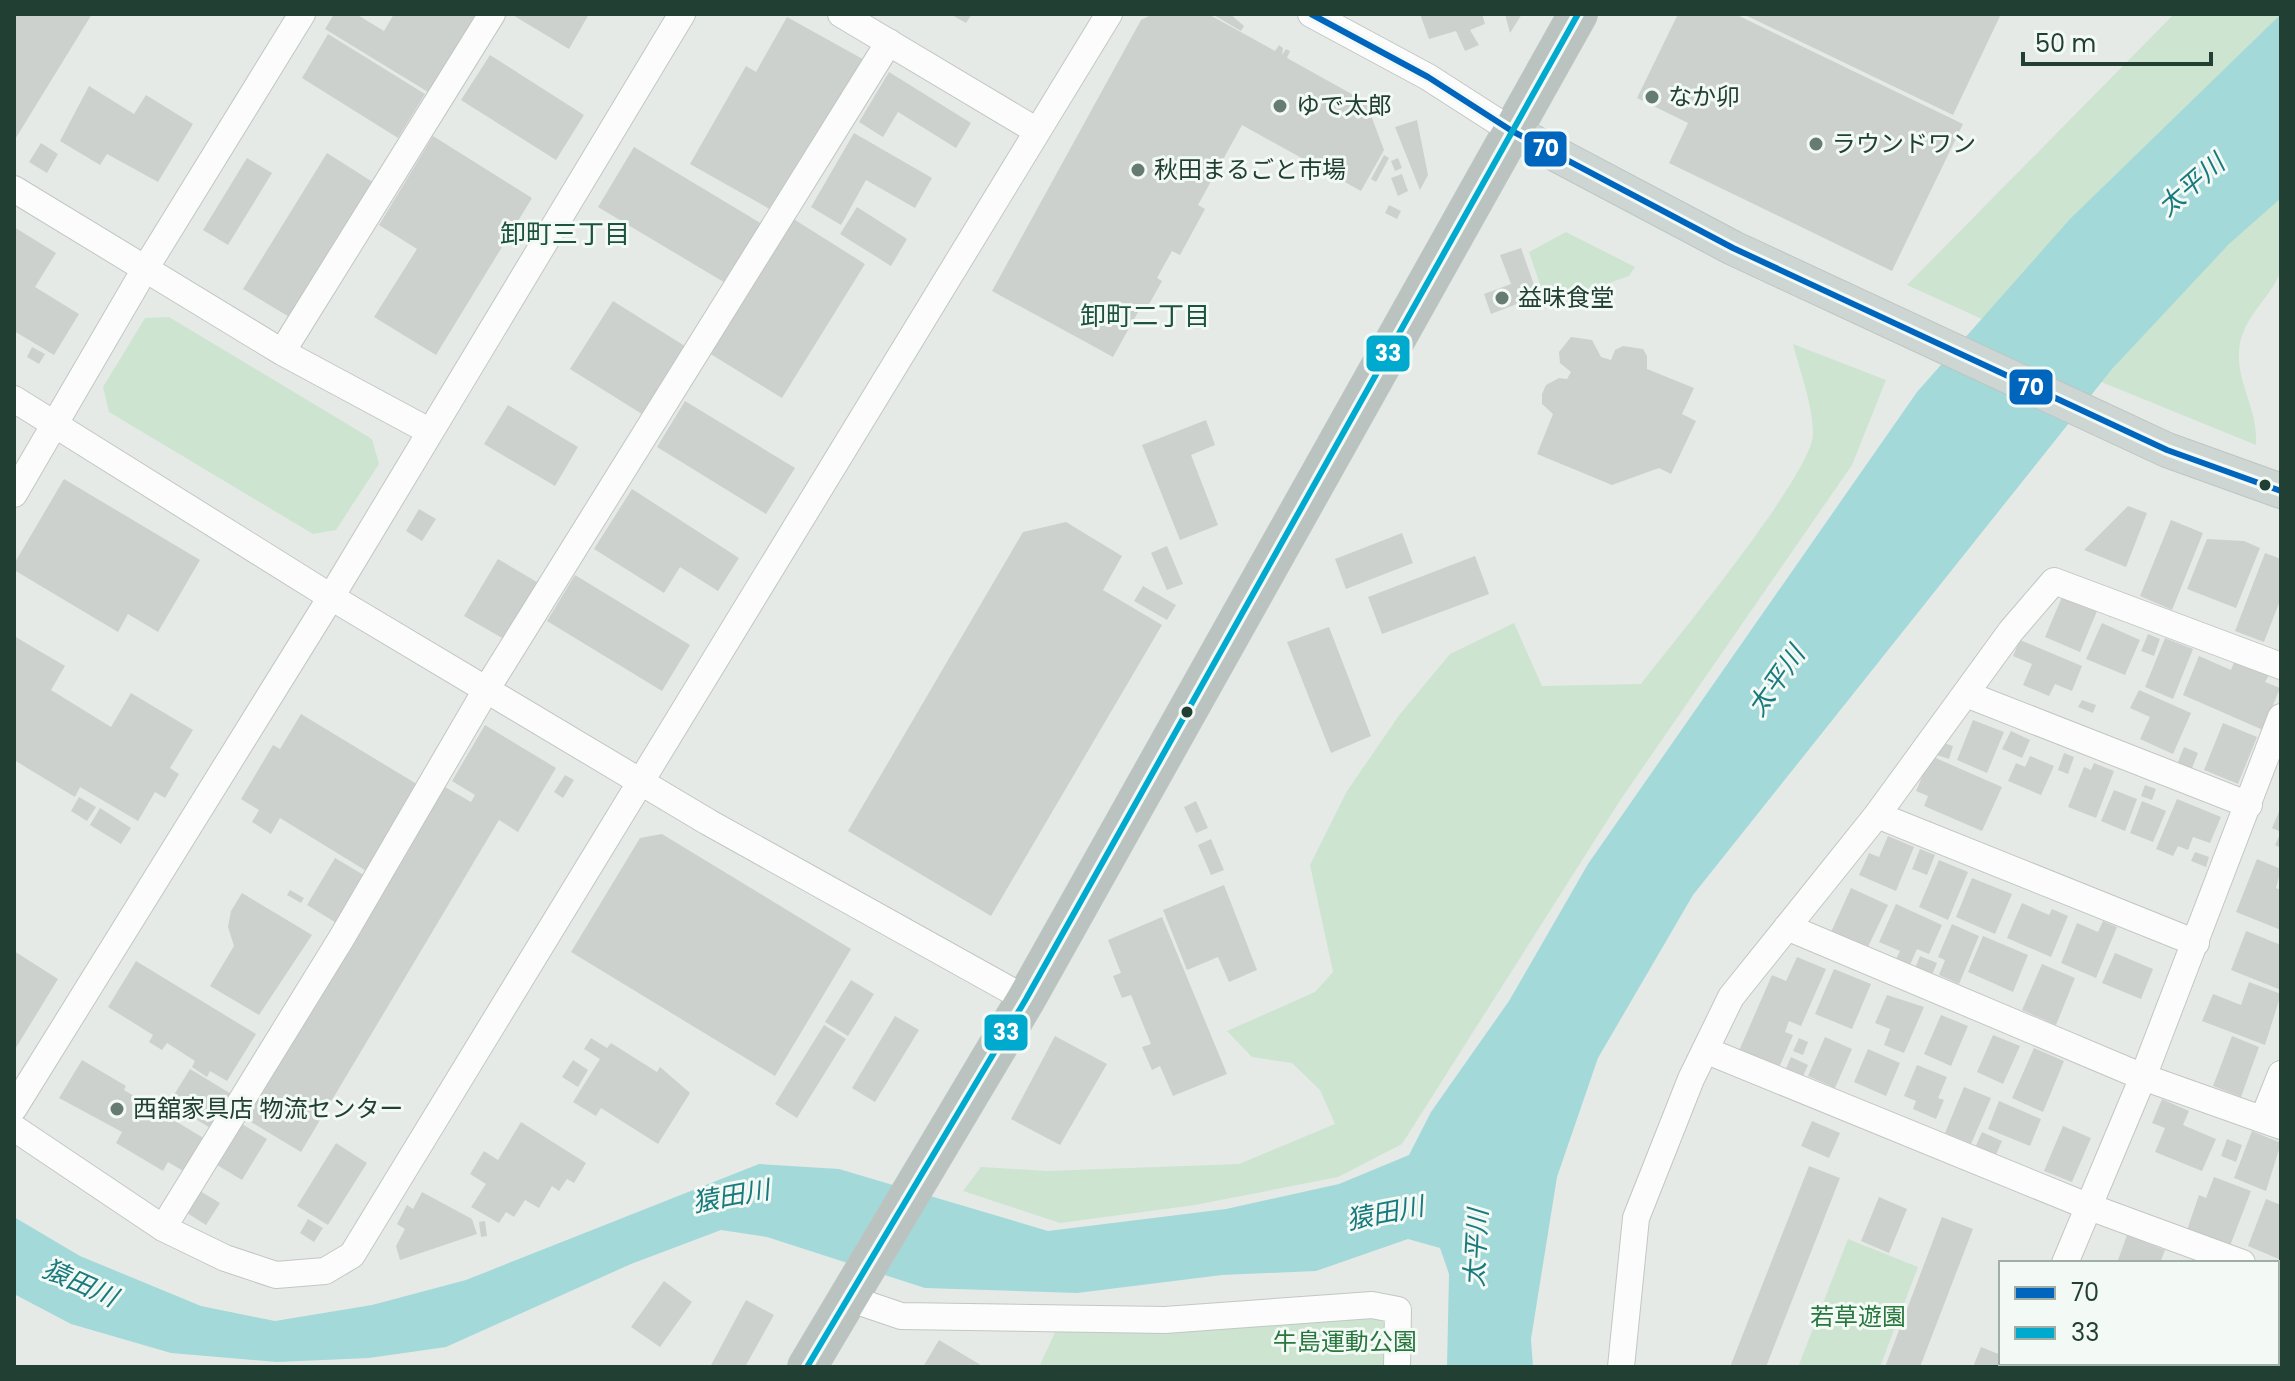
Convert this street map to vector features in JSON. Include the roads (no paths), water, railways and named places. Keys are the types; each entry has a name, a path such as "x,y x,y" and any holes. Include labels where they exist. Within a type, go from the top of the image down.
{"highway":[{"path":"807,1367 1026,999 1578,14"}],"main road":[{"path":"1512,131 1733,248 2167,450 2281,491"}],"street":[{"path":"14,494 145,269 302,14"},
{"path":"282,352 492,14"},
{"path":"14,1108 331,597 682,14"},
{"path":"841,14 1037,131"},
{"path":"14,1128 163,1228 225,1258 276,1275 325,1271 352,1255 1109,14"},
{"path":"1311,14 1428,77 1512,131"},
{"path":"163,1228 341,939 486,690 889,42"},
{"path":"14,189 282,352 429,431"},
{"path":"14,399 486,690 1026,999"},
{"path":"1621,1367 1636,1218 1705,1050 1731,997 1877,815 2011,631 2054,581 2281,666"},
{"path":"1966,694 2249,805"},
{"path":"2066,1261 2143,1077 2249,805 2272,772 2281,717"},
{"path":"1877,815 2196,943"},
{"path":"1787,927 2143,1077 2272,1122 2281,1074"},
{"path":"1705,1050 2087,1206 2237,1261"},
{"path":"852,1291 901,1316 1165,1320 1372,1305 1398,1310 1397,1367"}],"water":[{"path":"2281,14 2281,198 2229,244 2112,369 1693,895 1598,1058 1557,1177 1531,1339 1533,1367 1447,1367 1449,1274 1440,1248 1408,1239 1316,1271 1222,1275 1077,1293 925,1288 767,1237 721,1230 631,1264 446,1347 369,1358 277,1362 171,1353 71,1324 14,1294 14,1217 80,1256 201,1306 275,1321 372,1305 466,1280 759,1164 839,1169 1048,1231 1226,1209 1339,1184 1409,1155 1431,1112 1509,1001 1588,864 1917,392 2070,219"}],"place":[{"name":"なか卯","path":"1652,97"},
{"name":"ゆで太郎","path":"1280,106"},
{"name":"ラウンドワン","path":"1816,144"},
{"name":"秋田まるごと市場","path":"1138,170"},
{"name":"益味食堂","path":"1502,298"},
{"name":"西舘家具店 物流センター","path":"117,1109"}],"district":[{"name":"卸町三丁目","path":"565,234"},
{"name":"卸町二丁目","path":"1145,316"}],"water label":[{"name":"太平川","path":"2191,185"},
{"name":"太平川","path":"1776,681"},
{"name":"猿田川","path":"731,1196"},
{"name":"猿田川","path":"1385,1213"},
{"name":"太平川","path":"1476,1248"},
{"name":"猿田川","path":"80,1283"}],"park label":[{"name":"若草遊園","path":"1858,1317"},
{"name":"牛島運動公園","path":"1345,1342"}]}
